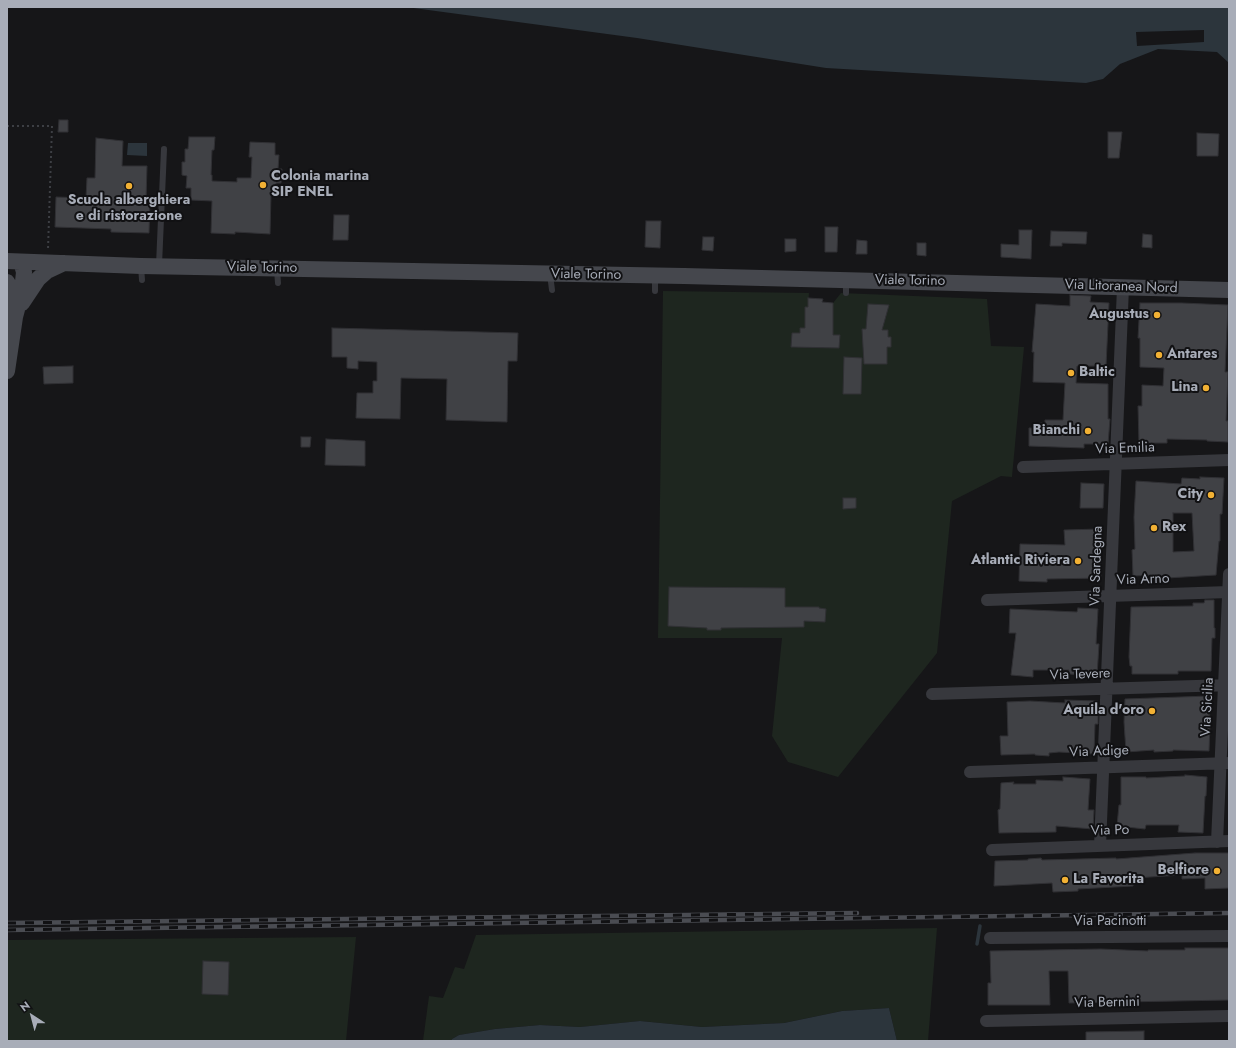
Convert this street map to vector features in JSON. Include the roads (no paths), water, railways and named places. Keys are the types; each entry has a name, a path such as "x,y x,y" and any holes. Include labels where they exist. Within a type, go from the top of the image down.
{"street":[{"name":"Viale Torino","path":"14,261 64,263 142,273 159,266 278,276 551,282 846,286 1013,284"},
{"path":"7,371 15,317 17,275 14,261"},
{"path":"15,317 23,300 38,279 48,271 64,263"},
{"path":"7,282 14,294 15,317"},
{"name":"Via Litoranea Nord","path":"1013,284 1229,290"},
{"name":"Via Sardegna","path":"1100,846 1123,287"},
{"name":"Via Emilia","path":"1023,467 1229,460"},
{"name":"Via Sicilia","path":"1223,842 1229,574"},
{"name":"Via Arno","path":"987,600 1229,592"},
{"name":"Via Tevere","path":"932,694 1226,685"},
{"name":"Via Adige","path":"970,772 1225,763"},
{"name":"Via Po","path":"992,850 1223,842"},
{"name":"Via Pacinotti","path":"990,938 1229,936"},
{"name":"Via Bernini","path":"986,1021 1229,1016"}],"lane":[{"path":"159,266 164,149"}],"waterway":[{"path":"977,944 980,926"}],"railway":[{"path":"7,923 857,913"},
{"path":"7,930 1229,913"}],"place":[{"name":"Colonia marina SIP ENEL","path":"263,185"},
{"name":"Scuola alberghiera e di ristorazione","path":"129,186"},
{"name":"Augustus","path":"1157,315"},
{"name":"Antares","path":"1159,355"},
{"name":"Baltic","path":"1071,373"},
{"name":"Lina","path":"1206,388"},
{"name":"Bianchi","path":"1088,431"},
{"name":"City","path":"1211,495"},
{"name":"Rex","path":"1154,528"},
{"name":"Atlantic Riviera","path":"1078,561"},
{"name":"Aquila d'oro","path":"1152,711"},
{"name":"Belfiore","path":"1217,871"},
{"name":"La Favorita","path":"1065,880"}]}
